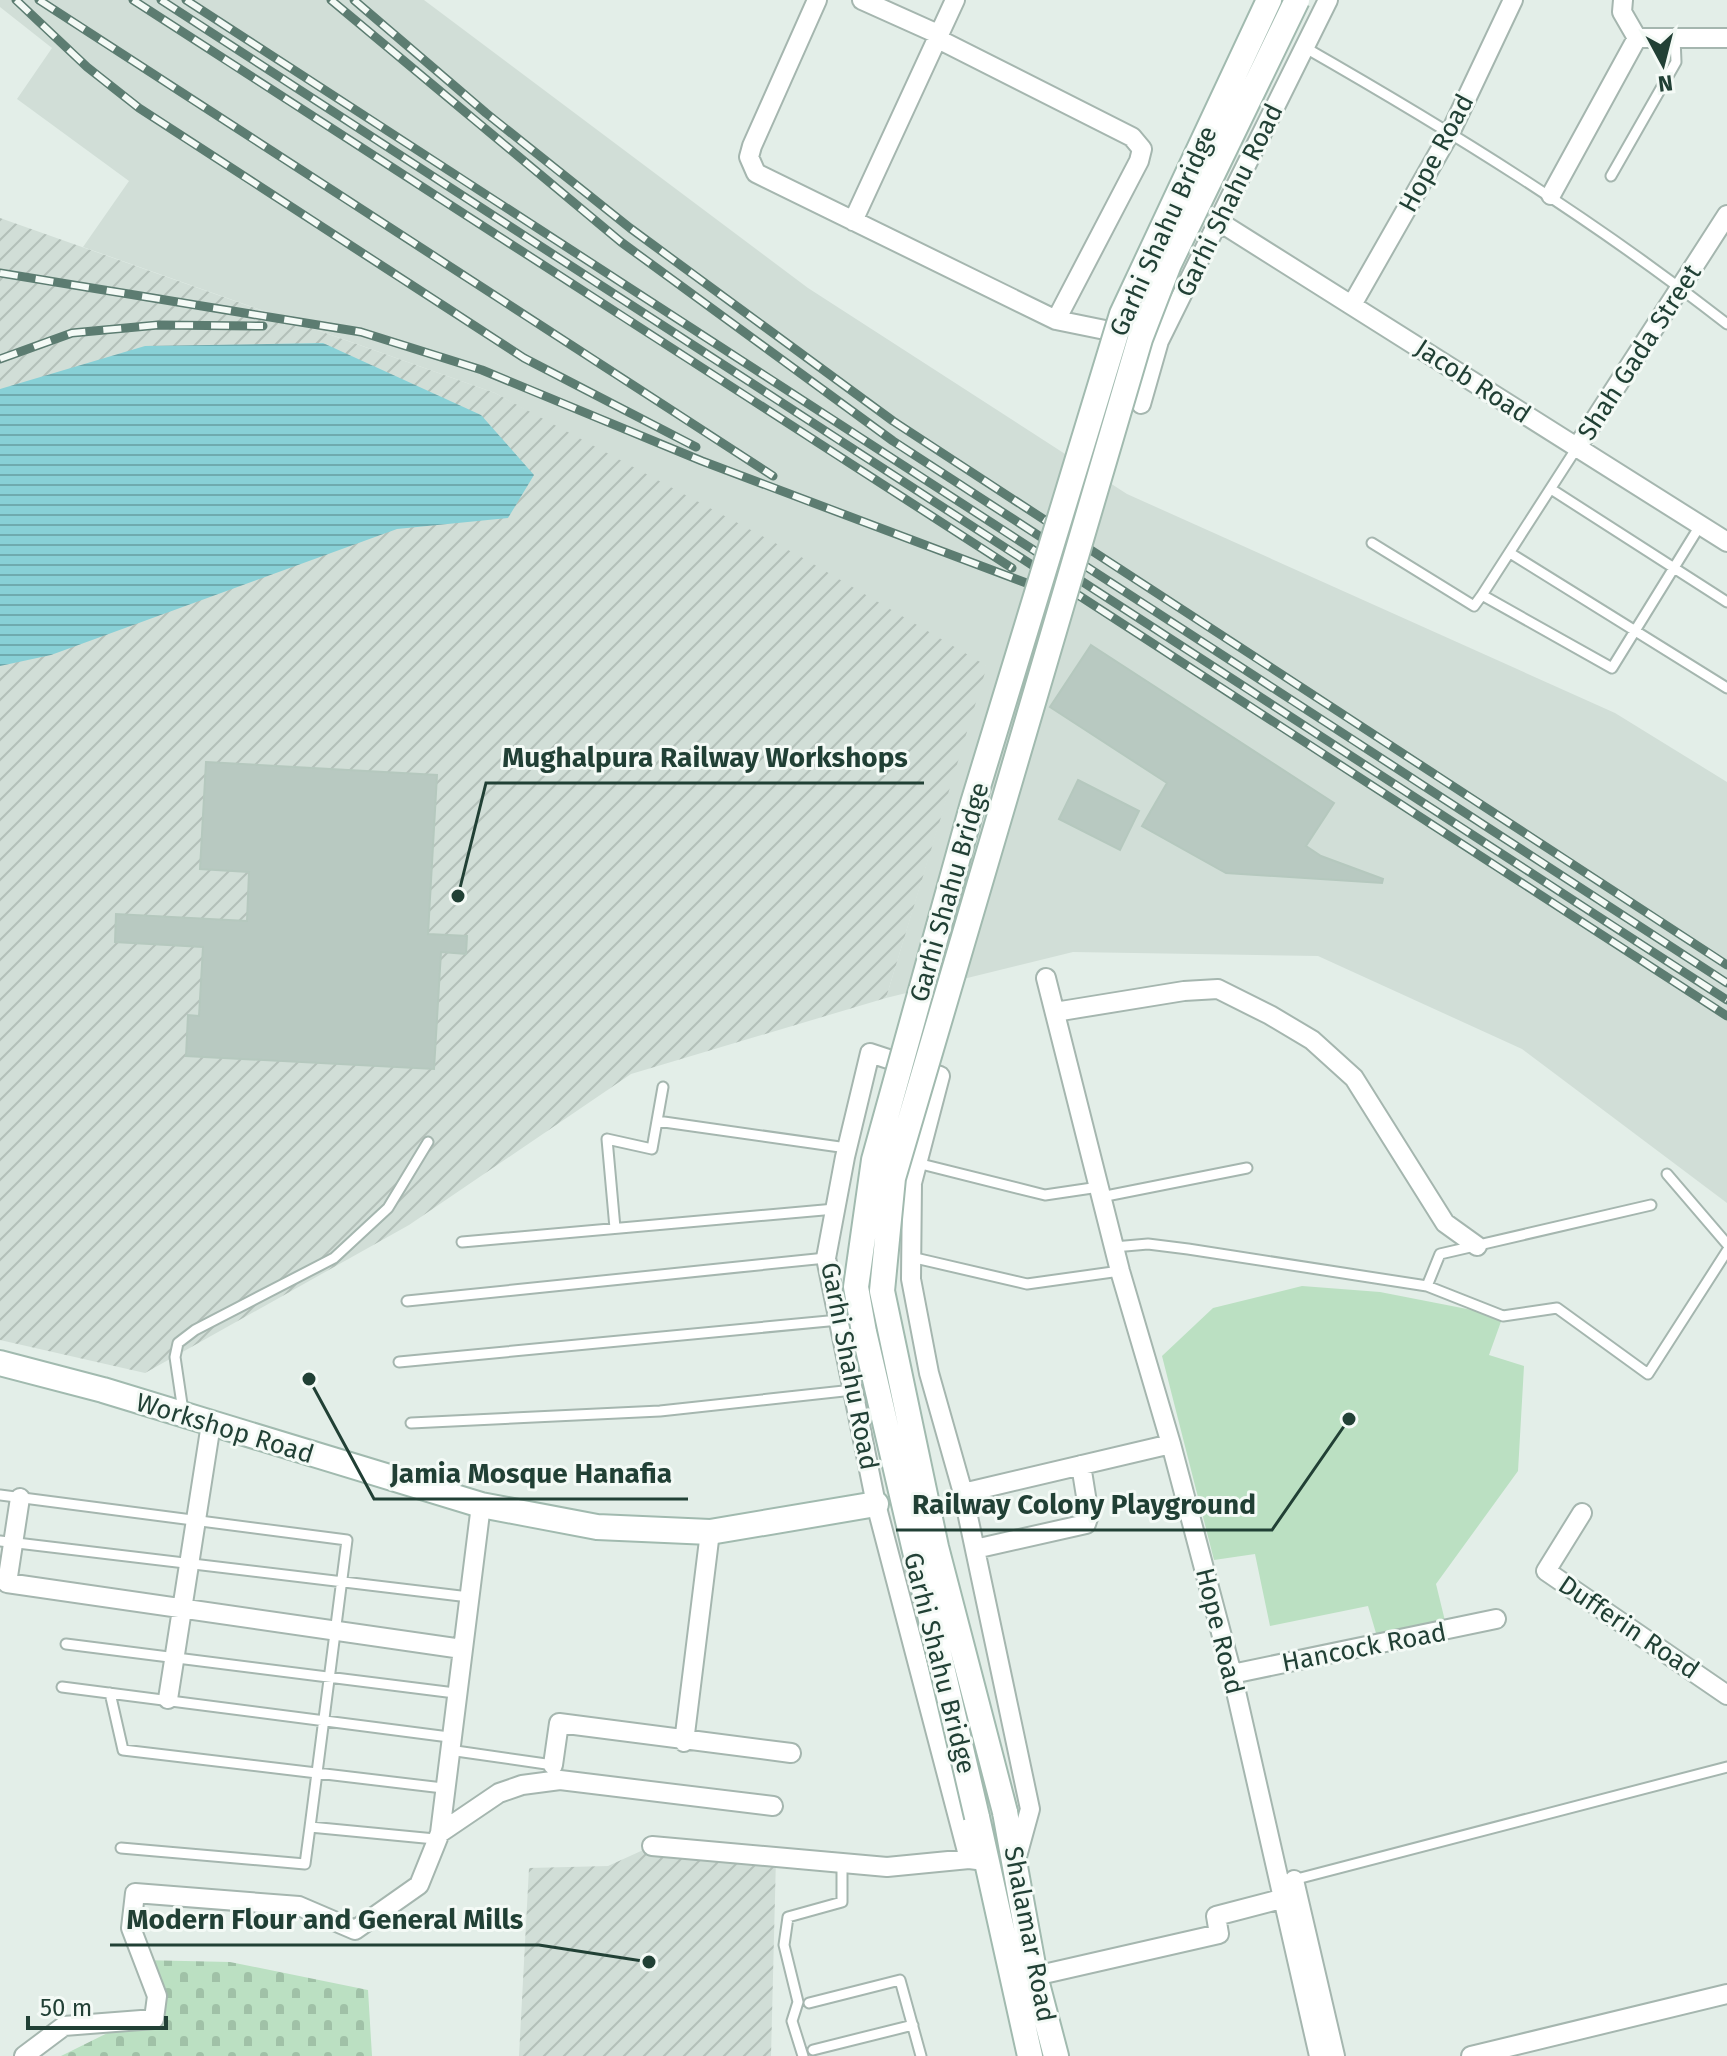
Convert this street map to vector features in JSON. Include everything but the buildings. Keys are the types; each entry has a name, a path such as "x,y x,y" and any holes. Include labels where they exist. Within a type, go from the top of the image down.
{"main road":[{"name":"Garhi Shahu Bridge","path":"977,1817 887,1445 856,1287 874,1160 973,803 1122,314 1269,0"},
{"name":"Garhi Shahu Bridge","path":"1005,1812 936,1547 882,1291 893,1178 1140,339 1169,264 1297,0"},
{"name":"Workshop Road","path":"0,1363 481,1505 597,1527 710,1532 876,1504"},
{"name":"Shalamar Road","path":"1005,1812 1035,1976 1056,2056"},
{"name":"Shalamar Road","path":"977,1817 977,1860 1030,2056"}],"street":[{"path":"817,0 752,146 751,167 853,221 1056,320 1159,341"},
{"path":"862,0 1132,137 1142,149 1139,161 1056,320"},
{"path":"853,221 955,0"},
{"name":"Garhi Shahu Road","path":"1141,404 1159,341 1328,0"},
{"name":"Hope Road","path":"1353,303 1451,131 1513,0"},
{"path":"1623,0 1622,12 1637,38"},
{"path":"1637,38 1727,38"},
{"path":"1551,195 1637,38"},
{"name":"Shah Gada Street","path":"1576,449 1727,215"},
{"name":"Jacob Road","path":"1218,221 1353,303 1576,449 1727,542"},
{"name":"Hope Road","path":"1046,978 1120,1271 1171,1444 1232,1674 1285,1887 1319,2056"},
{"path":"1055,1012 1184,991 1218,989 1270,1015 1312,1040 1354,1078 1445,1223 1477,1246"},
{"name":"Garhi Shahu Road","path":"977,1860 876,1504 826,1258 847,1148 870,1053 940,1076 912,1183 910,1256 929,1373 963,1493 1030,1809 1016,1860"},
{"path":"168,1699 211,1424"},
{"path":"963,1493 1171,1444"},
{"path":"975,1549 1086,1524 1089,1515 1081,1465"},
{"path":"20,1498 6,1542 7,1583 462,1649"},
{"path":"24,2056 64,2026 154,2019 157,1996 131,1928 135,1893 299,1906 355,1930 419,1885 437,1836 481,1505"},
{"name":"Dufferin Road","path":"1582,1513 1546,1571 1727,1695"},
{"path":"684,1742 710,1532"},
{"name":"Hancock Road","path":"1232,1674 1496,1619"},
{"path":"553,1765 559,1723 684,1742 791,1753"},
{"path":"437,1836 499,1793 522,1785 560,1780 773,1806"},
{"path":"652,1846 887,1867 977,1860"},
{"path":"1035,1976 1219,1934 1216,1916 1285,1887 1335,2056"},
{"path":"1471,2056 1727,1994"}],"lane":[{"path":"1611,176 1676,62 1675,38"},
{"path":"1304,47 1451,131 1551,195 1727,324"},
{"path":"1372,543 1474,606 1576,449"},
{"path":"1551,489 1727,602"},
{"path":"1482,595 1612,668 1701,524"},
{"path":"1510,553 1727,688"},
{"path":"615,1228 607,1139 652,1149 663,1087"},
{"path":"657,1121 847,1148"},
{"path":"184,1415 175,1357 178,1343 195,1330 334,1258 388,1208 428,1142"},
{"path":"917,1163 1045,1195 1100,1192 1247,1168"},
{"path":"1667,1174 1727,1244"},
{"path":"1427,1286 1440,1254 1651,1205"},
{"path":"462,1242 835,1209"},
{"path":"1114,1247 1148,1244 1427,1286 1503,1316 1557,1308 1648,1374 1727,1251"},
{"path":"910,1256 1027,1284 1120,1271"},
{"path":"407,1301 826,1258"},
{"path":"399,1362 839,1320"},
{"path":"411,1423 660,1411 853,1390"},
{"path":"0,1495 347,1540 305,1864 121,1848"},
{"path":"6,1542 469,1597"},
{"path":"66,1644 455,1693"},
{"path":"62,1687 324,1720 553,1765"},
{"path":"110,1693 123,1750 443,1788"},
{"path":"1285,1887 1727,1767"},
{"path":"310,1827 437,1836"},
{"path":"803,2056 792,2021 798,2002 784,1945 788,1917 842,1902 842,1863"},
{"path":"809,2003 900,1980 921,2056"},
{"path":"813,2050 913,2025"}],"shaded area":[{"path":"0,0 424,0 808,288 1127,494 1615,713 1727,782 1727,1203 1522,1049 1318,956 1073,952 886,998 986,666 495,393 83,247 129,181 17,99 52,48 0,7"},
{"path":"0,218 495,393 803,558 987,666 886,998 631,1074 409,1225 145,1373 0,1340"},
{"path":"652,1846 776,1857 771,2056 519,2056 529,1868 608,1866"}],"green space":[{"path":"1302,1286 1380,1292 1503,1316 1489,1355 1524,1366 1518,1471 1436,1584 1446,1625 1378,1640 1368,1606 1270,1626 1255,1554 1214,1560 1162,1356 1213,1308"},
{"path":"140,1960 230,1962 368,1990 372,2056 61,2056 154,2010"}],"water":[{"path":"323,343 481,415 534,475 508,518 397,529 51,655 0,666 0,389 145,346"}],"railway":[{"path":"16,0 87,67 139,108 524,358 696,447"},
{"path":"39,0 773,476"},
{"path":"133,0 1012,568"},
{"path":"161,0 1727,1016"},
{"path":"186,0 1727,1000"},
{"path":"331,0 621,242 893,441 1727,983"},
{"path":"354,0 486,113 630,228 893,421 1727,965"},
{"path":"0,273 361,332 482,370 702,461 1045,590"},
{"path":"0,359 72,333 158,325 263,326"}],"place":[{"name":"Mughalpura Railway Workshops","path":"458,896"},
{"name":"Jamia Mosque Hanafia","path":"309,1379"},
{"name":"Railway Colony Playground","path":"1349,1419"},
{"name":"Modern Flour and General Mills","path":"649,1962"}]}
